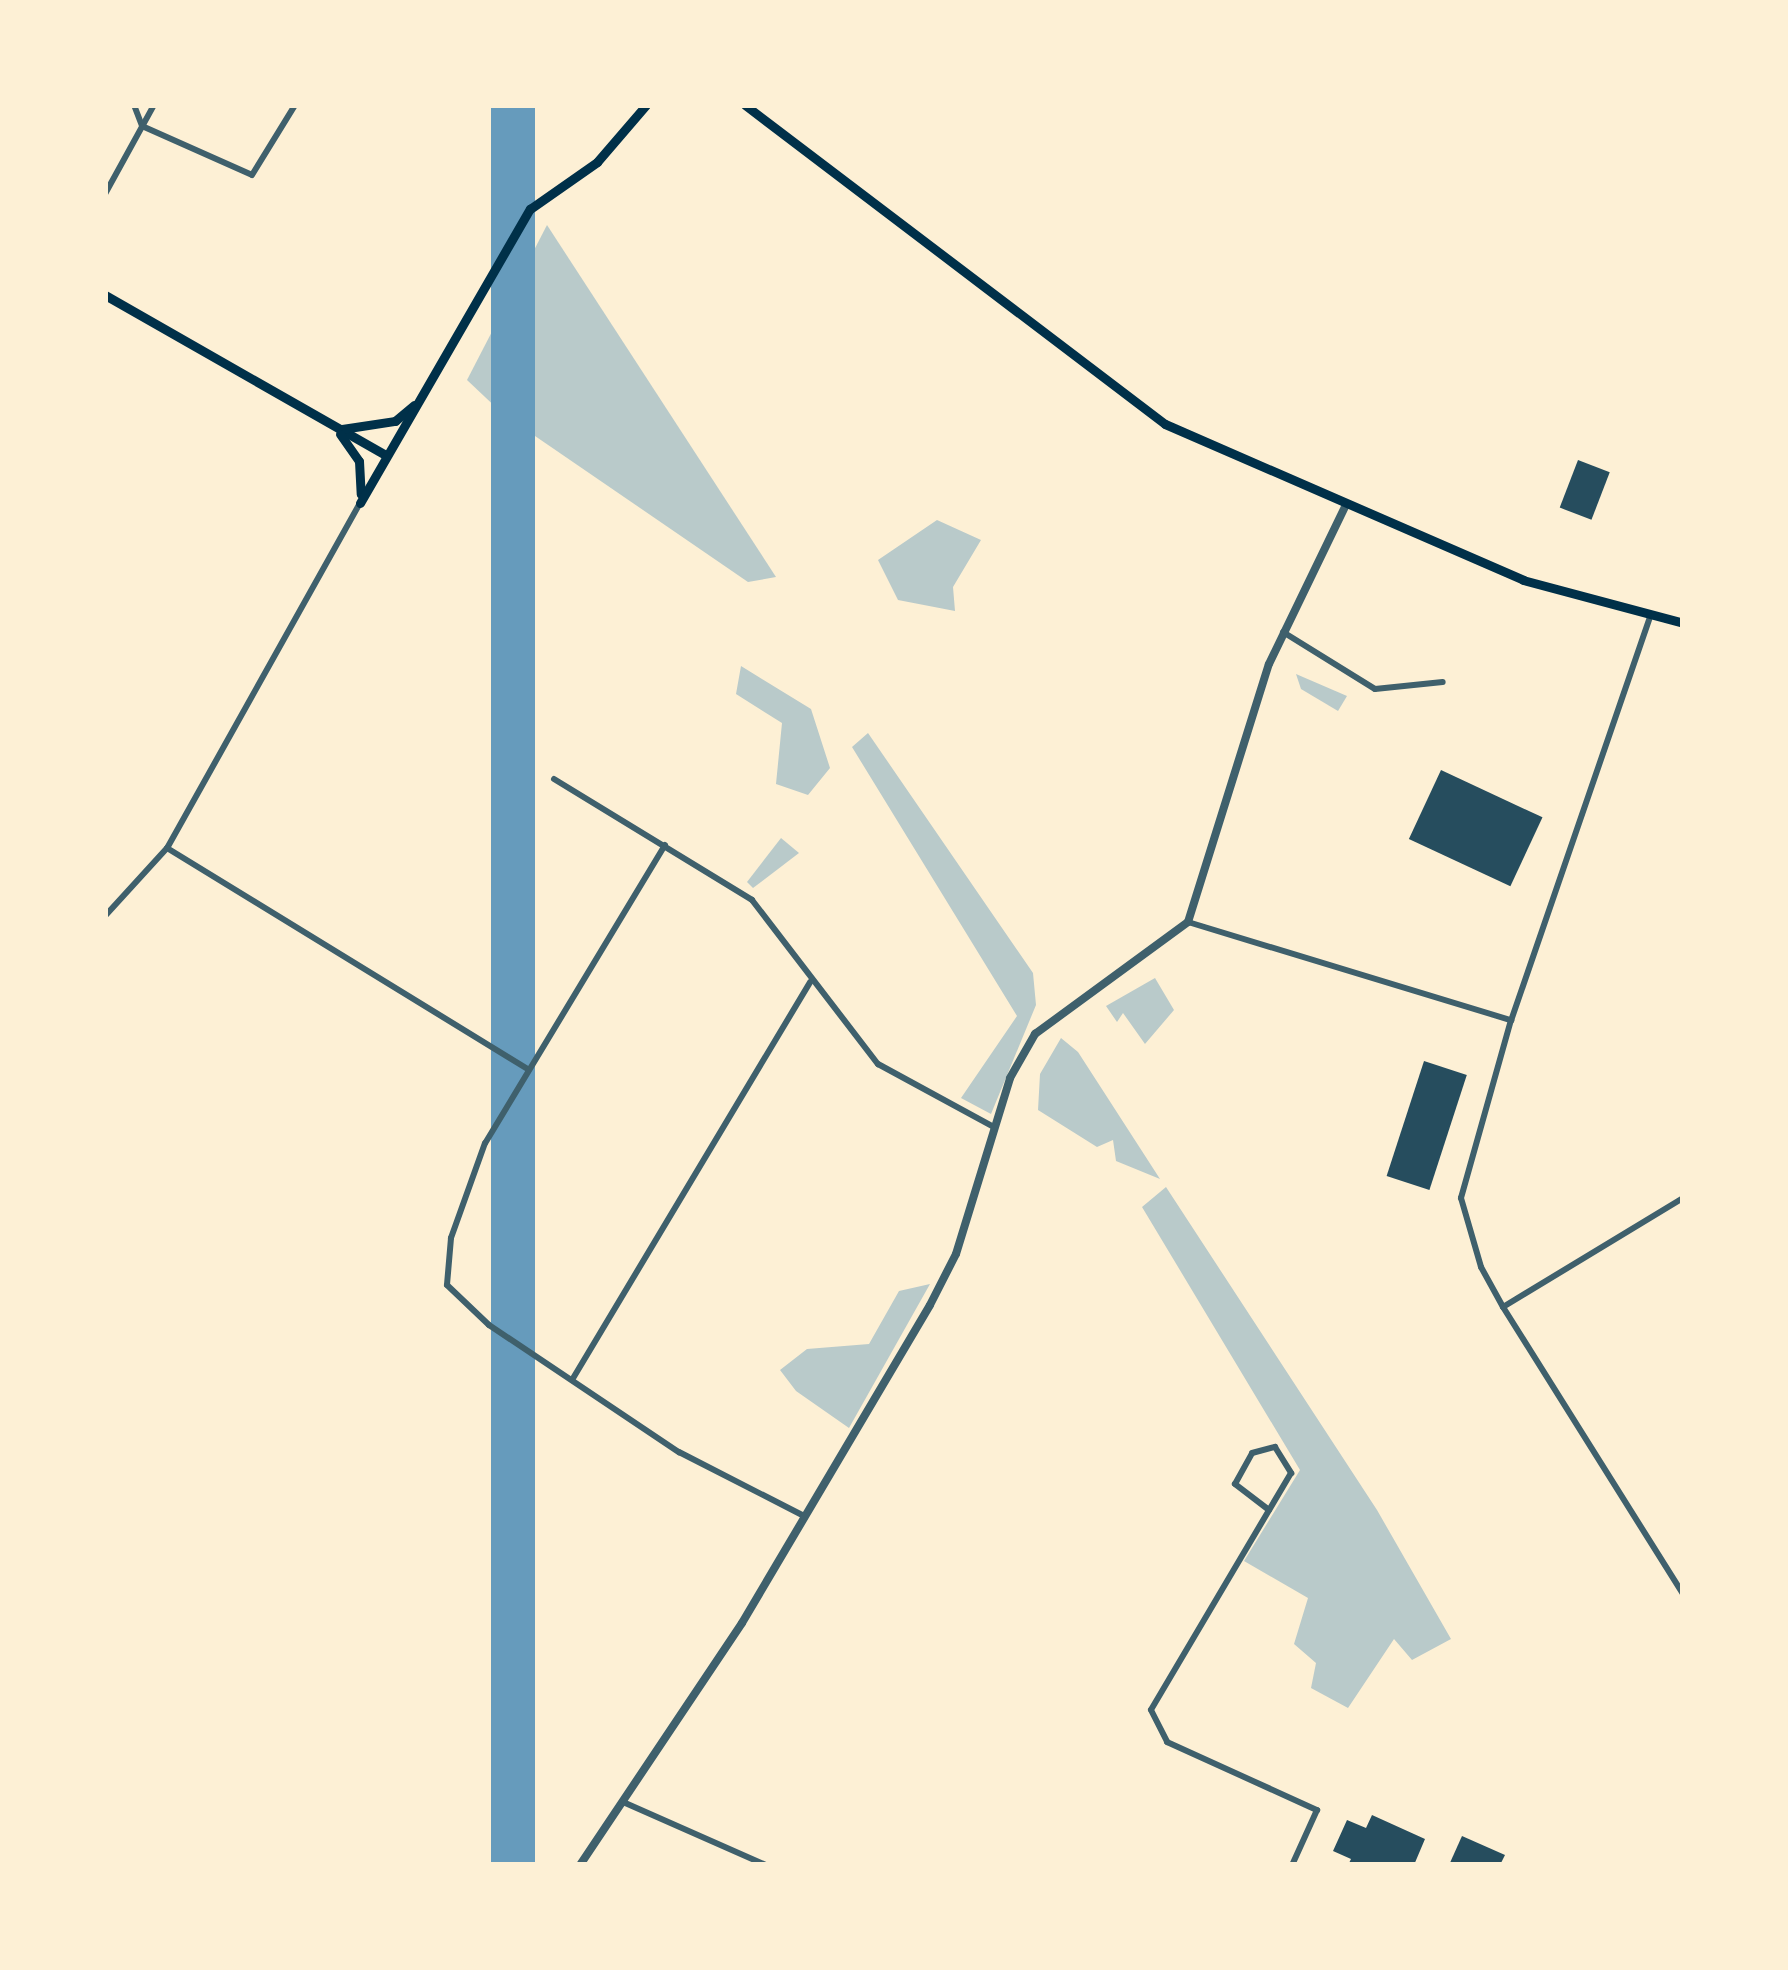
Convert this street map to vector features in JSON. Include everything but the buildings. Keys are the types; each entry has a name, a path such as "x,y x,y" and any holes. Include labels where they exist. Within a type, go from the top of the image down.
{"main road":[{"path":"360,503 512,238 543,200 588,169 646,105"},
{"path":"745,105 1114,392 1346,505 1523,580 1683,623"},
{"path":"106,295 386,455"},
{"path":"336,430 395,421 422,398"},
{"path":"336,430 364,476 360,503"}],"street":[{"path":"134,105 142,126 252,175 295,105"},
{"path":"105,194 154,105"},
{"path":"105,916 167,848 360,503"},
{"path":"580,1865 804,1516 956,1254 1010,1078 1056,1013 1188,922 1283,632 1346,505"},
{"path":"1650,617 1511,1020 1461,1198 1481,1267 1503,1307 1683,1594"},
{"path":"1283,632 1375,689 1443,682"},
{"path":"554,779 752,900 878,1064 992,1126"},
{"path":"665,845 528,1070 465,1190 447,1285 489,1325 679,1452 804,1516"},
{"path":"167,848 528,1070"},
{"path":"1188,922 1511,1020"},
{"path":"572,1380 811,981"},
{"path":"1503,1307 1683,1198"},
{"path":"1268,1510 1235,1484 1252,1453 1275,1448 1291,1473 1151,1710 1167,1742 1317,1810 1292,1865"},
{"path":"623,1802 766,1865"}],"shaded area":[{"path":"547,225 776,577 748,582 503,414 467,380"},
{"path":"937,520 981,540 953,587 955,611 898,600 878,560"},
{"path":"741,666 811,709 830,768 808,795 776,784 782,723 736,694"},
{"path":"1296,674 1347,696 1338,711 1301,689"},
{"path":"868,733 1033,973 1036,1005 991,1114 961,1098 1017,1016 852,747"},
{"path":"781,838 799,853 753,888 747,882"},
{"path":"1155,978 1174,1010 1145,1044 1123,1013 1117,1022 1106,1006"},
{"path":"1061,1038 1078,1052 1160,1179 1116,1161 1113,1140 1097,1147 1038,1110 1040,1074"},
{"path":"1166,1187 1377,1510 1451,1639 1412,1660 1394,1639 1348,1708 1311,1688 1316,1663 1294,1644 1308,1598 1244,1561 1300,1470 1142,1207"},
{"path":"930,1284 849,1428 796,1391 780,1370 807,1349 869,1344 899,1291"}],"water":[{"path":"491,105 535,105 535,1865 491,1865"}]}
